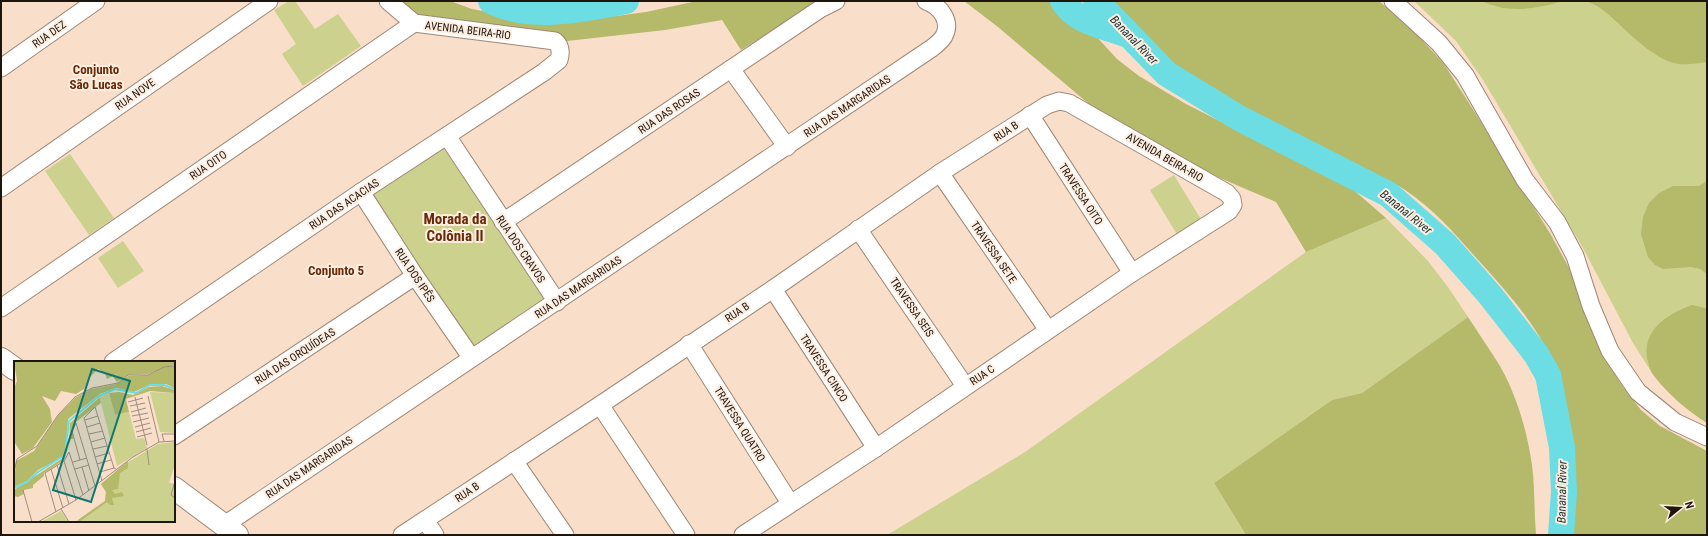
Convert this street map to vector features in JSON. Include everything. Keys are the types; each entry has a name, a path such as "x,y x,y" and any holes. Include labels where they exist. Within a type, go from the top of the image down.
{"main road":[{"path":"1,359 14,369"},
{"path":"175,489 230,530"}],"street":[{"name":"RUA DEZ","path":"1,68 96,1"},
{"name":"RUA NOVE","path":"1,188 269,1"},
{"name":"AVENIDA BEIRA-RIO","path":"388,1 414,23 555,42"},
{"name":"RUA DAS ROSAS","path":"503,222 731,69 836,1"},
{"name":"RUA DAS MARGARIDAS","path":"230,530 471,357 557,302 932,48 943,38 946,25 942,12 932,3 926,1"},
{"path":"1393,1 1439,43 1465,75 1525,180 1557,222 1575,256 1591,306 1610,351 1638,392 1675,422 1707,437"},
{"name":"RUA OITO","path":"1,308 414,23"},
{"name":"RUA DAS ACACIAS","path":"114,361 361,192 557,62 560,57 560,51 555,42"},
{"path":"731,69 787,147"},
{"name":"RUA B","path":"402,535 600,405 773,289 940,173 1030,115 1052,103 1059,101 1066,101 1075,106"},
{"name":"AVENIDA BEIRA-RIO","path":"1075,106 1227,193 1232,199 1233,207 1220,216"},
{"name":"TRAVESSA OITO","path":"1030,115 1132,273"},
{"name":"RUA DOS CRAVOS","path":"447,136 557,302"},
{"name":"TRAVESSA SETE","path":"940,173 1048,330"},
{"name":"RUA DOS IPÊS","path":"361,192 415,276 471,357"},
{"name":"RUA C","path":"743,535 876,448 1132,273 1220,216"},
{"name":"TRAVESSA SEIS","path":"858,229 965,386"},
{"name":"RUA DAS ORQUÍDEAS","path":"175,435 415,276"},
{"name":"TRAVESSA CINCO","path":"773,289 876,448"},
{"name":"TRAVESSA QUATRO","path":"689,344 790,503"},
{"path":"600,405 686,535"},
{"path":"514,461 565,535"},
{"path":"425,520 435,535"}],"green space":[{"path":"289,1 295,1 315,29 338,14 361,46 303,86 282,54 296,44 274,10"},
{"path":"400,1 450,1 472,9 499,14 558,19 616,16 646,12 697,1 820,1 741,50 722,20 665,30 567,41 423,18 414,13"},
{"path":"964,1 1056,1 1094,34 1117,59 1139,76 1186,104 1277,150 1323,169 1342,180 1386,218 1306,252 1276,202 1213,175 1102,115 998,27"},
{"path":"1110,1 1379,1 1412,29 1444,64 1551,235 1568,266 1609,365 1623,387 1641,410 1660,426 1707,451 1707,535 1571,535 1571,459 1563,390 1559,376 1544,344 1525,315 1502,287 1444,223 1416,197 1400,187 1239,108 1198,84 1163,56 1141,35"},
{"path":"1414,1 1707,1 1707,423 1674,397 1652,373 1633,343 1583,248 1483,80 1456,41"},
{"path":"1482,1 1564,1 1532,8 1512,9 1502,8"},
{"path":"1585,1 1707,1 1707,62 1679,64 1663,59 1638,42 1603,10"},
{"path":"444,148 547,298 473,348 368,196"},
{"path":"70,154 114,218 89,235 45,171"},
{"path":"1174,175 1202,221 1178,236 1150,190"},
{"path":"1707,181 1707,274 1700,269 1691,267 1663,269 1655,265 1648,257 1641,234 1643,217 1649,203 1659,193 1673,186 1699,186"},
{"path":"1386,218 1428,261 1468,317 1362,393 1332,400 1214,483 1246,535 887,535 1025,452 1306,252"},
{"path":"123,241 144,271 118,288 98,258"},
{"path":"1692,305 1705,308 1707,310 1707,423 1677,401 1663,387 1652,373 1648,362 1648,341 1658,325 1673,313"},
{"path":"1468,317 1506,377 1520,414 1532,465 1536,535 1246,535 1214,483 1332,400 1362,393"}],"waterway":[{"name":"Bananal River","path":"491,1 523,11 540,12 575,10 626,1"},
{"path":"1063,1 1075,14 1083,19 1125,34"},
{"name":"Bananal River","path":"1096,1 1167,74 1239,118 1388,194 1445,244 1490,295 1536,354 1548,375 1562,447 1564,492 1561,535"}],"district":[{"name":"Conjunto São Lucas","path":"96,76"},
{"name":"Morada da Colônia II","path":"455,228"},
{"name":"Conjunto 5","path":"336,270"}]}
